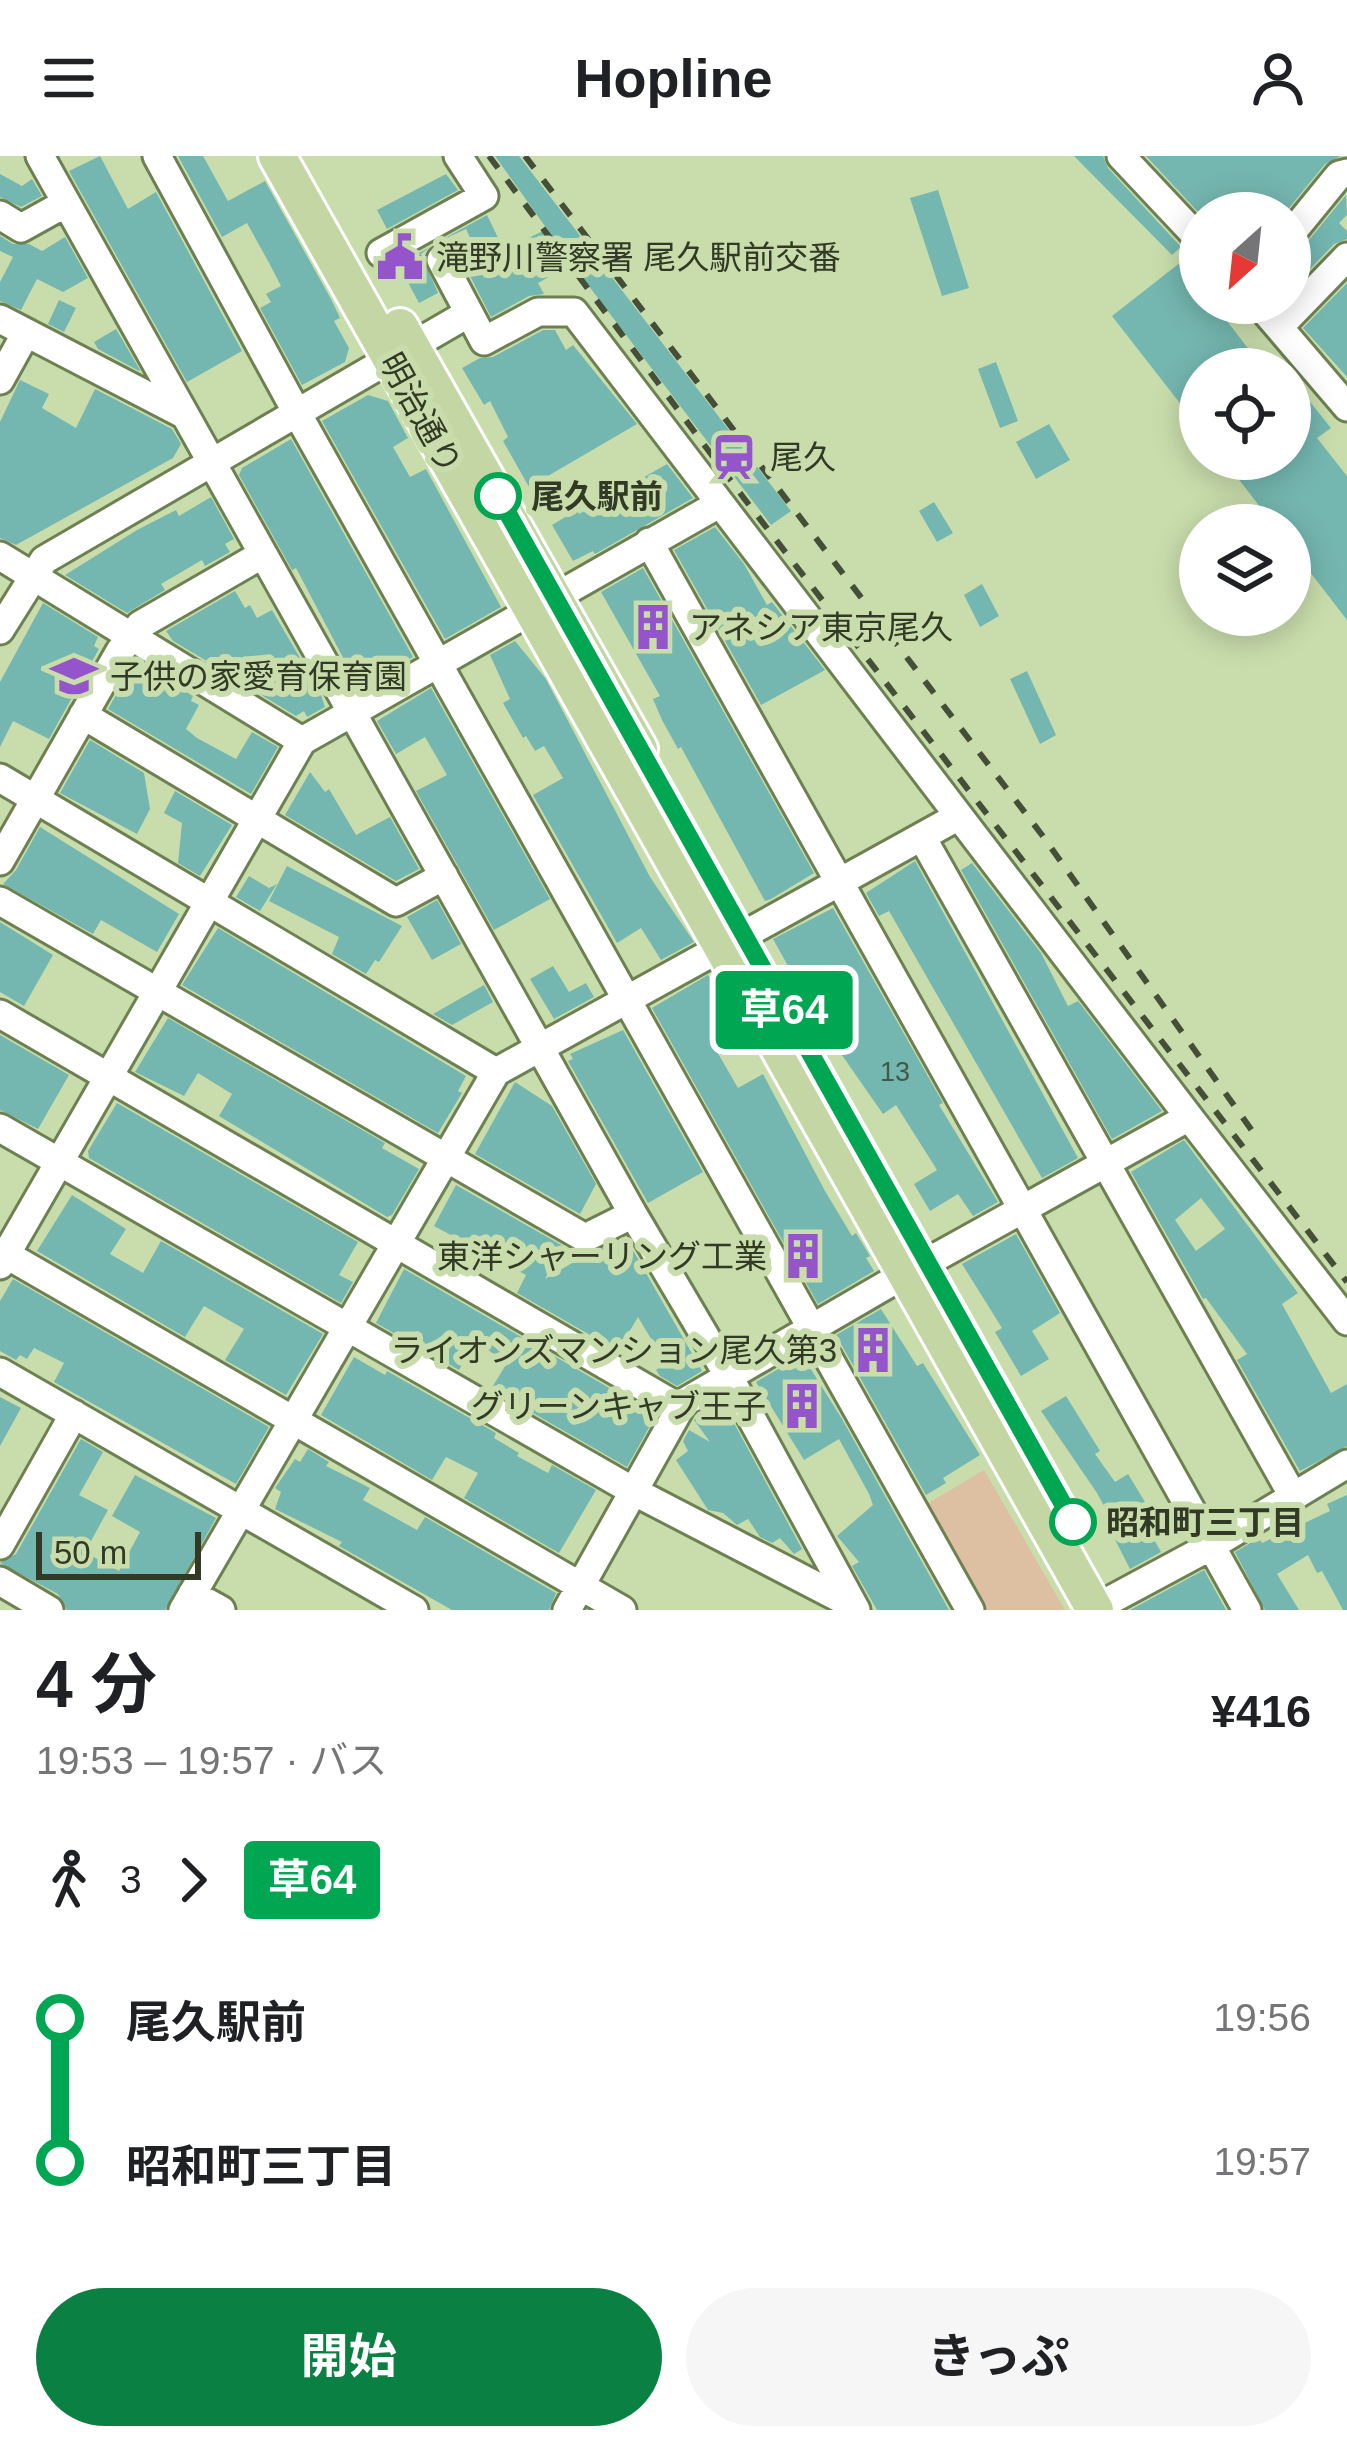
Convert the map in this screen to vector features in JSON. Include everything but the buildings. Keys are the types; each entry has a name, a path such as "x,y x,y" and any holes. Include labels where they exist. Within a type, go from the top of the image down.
{"main road":[{"name":"明治通り","path":"277,156 400,352 543,601 1104,1607"},
{"name":"明治通り","path":"305,156 400,352"}],"street":[{"path":"40,156 855,1608"},
{"path":"158,156 297,413 970,1610"},
{"path":"382,253 484,196 458,156"},
{"path":"1138,162 1179,214"},
{"path":"1311,207 1338,172"},
{"path":"0,214 21,228 66,203"},
{"path":"441,260 484,341 538,312 574,312 1347,1321"},
{"path":"1280,327 1341,275"},
{"path":"0,630 44,560 469,313"},
{"path":"0,320 185,415"},
{"path":"1277,324 1347,407"},
{"path":"0,380 26,333"},
{"path":"622,1610 573,1598 294,1421 2,1257 302,741 718,504"},
{"path":"649,542 1247,1610"},
{"path":"0,861 30,796 140,625 263,554"},
{"path":"0,556 302,741"},
{"path":"83,715 396,902 444,876"},
{"path":"0,778 496,1072"},
{"path":"221,1610 188,1602 496,1072 959,816"},
{"path":"923,839 1293,1496"},
{"path":"0,901 585,1238 633,1214"},
{"path":"0,1014 680,1408"},
{"path":"573,1598 680,1408 728,1375 917,1267 1189,1118"},
{"path":"0,1128 635,1492 855,1608"},
{"path":"0,1372 414,1610"},
{"path":"0,1545 74,1414"},
{"path":"1104,1607 1338,1469 1347,1498"},
{"path":"0,1485 25,1500"},
{"path":"0,1581 49,1610"}],"shaded area":[{"path":"984,1470 1065,1610 977,1610 924,1506"}],"railway":[{"path":"489,156 743,497 1347,1282"},
{"path":"525,156 1042,835 1260,1142"}],"bus line":[{"name":"草64","path":"498,496 1073,1522"}],"place":[{"name":"滝野川警察署 尾久駅前交番","path":"400,257"},
{"name":"尾久","path":"734,457"},
{"name":"尾久駅前","path":"498,496"},
{"name":"アネシア東京尾久","path":"653,627"},
{"name":"子供の家愛育保育園","path":"74,676"},
{"name":"東洋シャーリング工業","path":"803,1256"},
{"name":"ライオンズマンション尾久第3","path":"873,1350"},
{"name":"グリーンキャブ王子","path":"802,1406"},
{"name":"昭和町三丁目","path":"1073,1522"}]}
